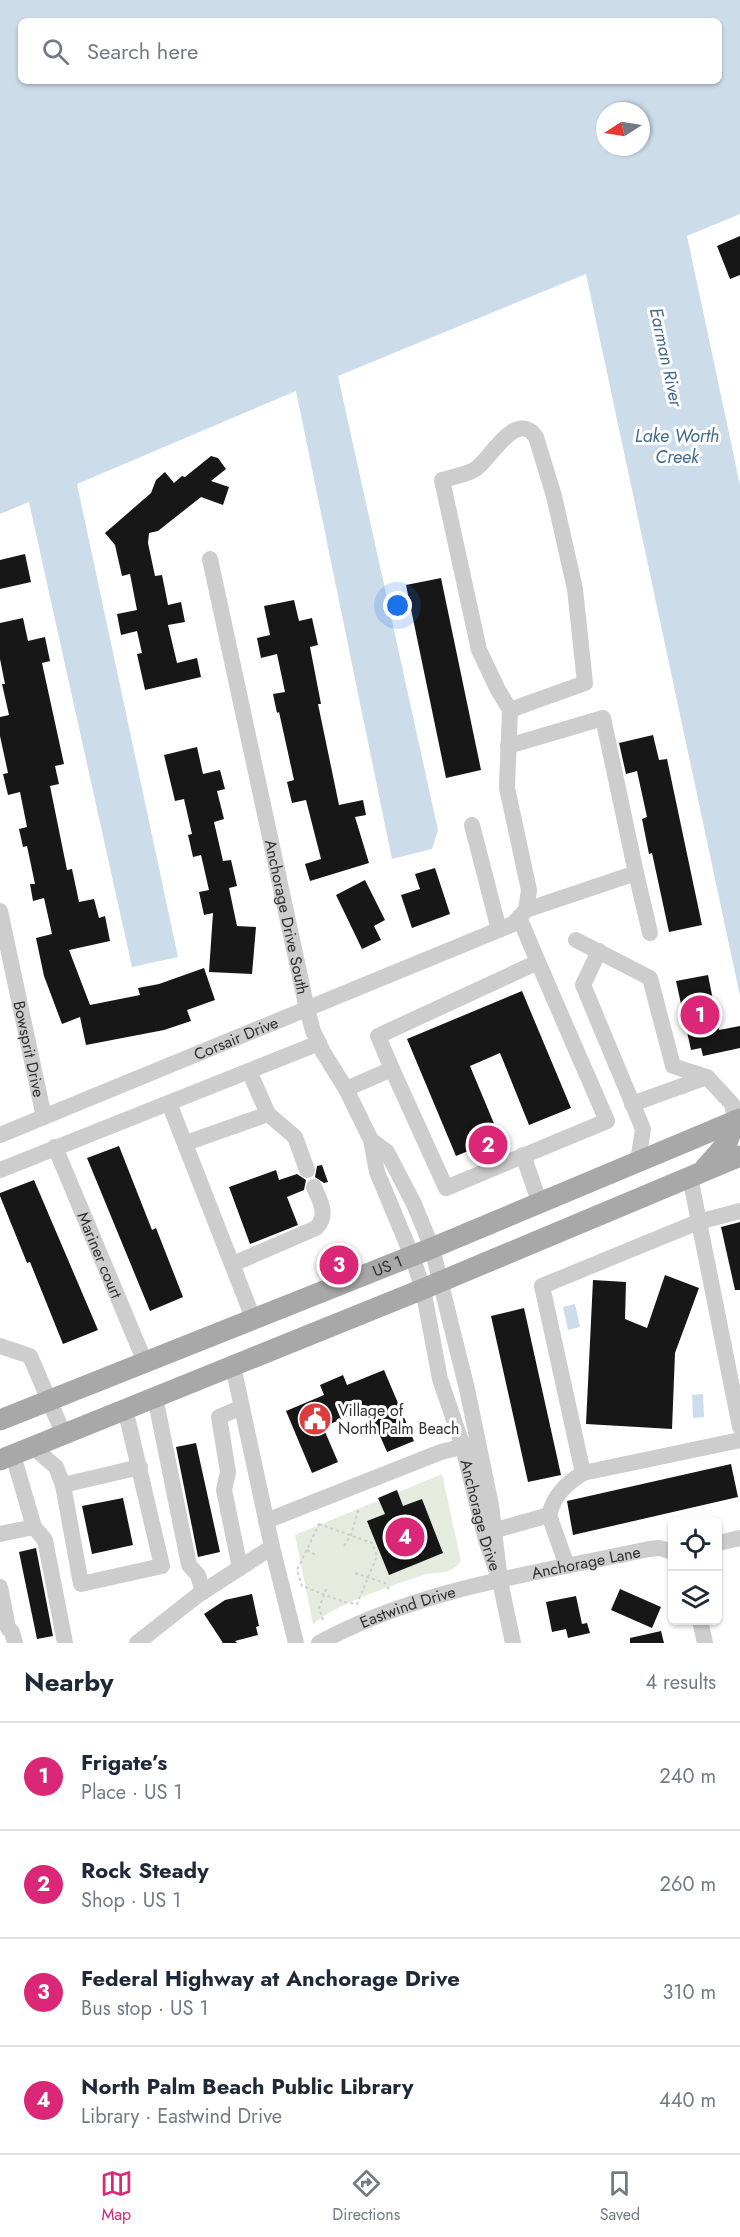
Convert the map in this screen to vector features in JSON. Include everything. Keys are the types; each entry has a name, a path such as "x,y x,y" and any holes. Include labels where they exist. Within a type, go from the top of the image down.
{"main road":[{"name":"US 1","path":"0,1420 432,1248 539,1201 737,1120"},
{"path":"696,1174 727,1143 737,1120"},
{"path":"15,1454 432,1285 740,1156"}],"street":[{"path":"510,710 585,683 575,589 554,496 536,437 531,430 526,428 510,432 475,470 442,480 479,650 510,710 507,788 529,890 525,910 538,962 607,1121 446,1188 378,1036 538,962"},
{"name":"Anchorage Drive South","path":"210,559 307,1009 319,1043 346,1089 371,1140 387,1152 414,1204 432,1248"},
{"path":"508,746 603,718 650,933"},
{"path":"472,825 499,930"},
{"name":"Corsair Drive","path":"0,1135 513,924 525,910 636,873"},
{"name":"Bowsprit Drive","path":"0,911 44,1117"},
{"path":"576,940 650,978 674,1066 707,1077 732,1104 737,1120"},
{"path":"599,951 584,985 643,1129 638,1161"},
{"path":"0,1170 319,1043"},
{"path":"346,1089 392,1069"},
{"path":"249,1071 268,1114 295,1137 308,1170"},
{"path":"632,1104 707,1077"},
{"path":"169,1103 253,1318"},
{"path":"186,1143 268,1114"},
{"name":"Anchorage Drive","path":"371,1140 377,1172 412,1256 432,1285 467,1389 470,1445 486,1540 500,1581 513,1643"},
{"name":"Mariner court","path":"55,1147 145,1362"},
{"path":"523,1155 539,1201"},
{"path":"696,1174 698,1222 740,1427"},
{"path":"233,1264 316,1228 323,1218 323,1211 314,1187"},
{"path":"583,1473 542,1286 698,1222 740,1211"},
{"name":"Anchorage Drive","path":"432,1248 432,1285 441,1379 470,1445 496,1530 500,1581"},
{"path":"0,1346 30,1356 64,1435"},
{"path":"233,1365 266,1521 296,1643"},
{"path":"155,1397 189,1565 198,1575 203,1592"},
{"path":"240,1568 224,1490 228,1472 219,1417 242,1407"},
{"path":"15,1454 56,1467 63,1485 81,1584 162,1566 128,1421 121,1411"},
{"path":"567,1566 549,1515 552,1504 565,1484 583,1473 740,1440"},
{"path":"266,1521 441,1452 470,1445"},
{"path":"15,1454 34,1527 45,1540 65,1643"},
{"path":"63,1485 140,1467"},
{"path":"496,1530 549,1515"},
{"path":"0,1534 34,1527"},
{"path":"722,1542 740,1538"},
{"path":"137,1643 203,1592 272,1547"},
{"name":"Anchorage Lane","path":"500,1581 649,1549 660,1548 668,1551"},
{"name":"Eastwind Drive","path":"322,1642 370,1619 402,1607 445,1593 500,1581"},
{"path":"0,1587 8,1628 14,1637"},
{"path":"701,1625 705,1643"}],"path":[{"path":"344,1546 351,1535 359,1508"},
{"path":"319,1524 372,1543 377,1556 357,1604 344,1602 302,1586 297,1570 307,1550 319,1524"},
{"path":"307,1550 317,1556"},
{"path":"355,1573 386,1583 390,1591"},
{"path":"323,1620 319,1608 327,1587"}],"shaded area":[{"path":"442,1474 461,1561 448,1571 424,1575 366,1596 335,1610 313,1624 295,1535"}],"water":[{"path":"0,0 740,0 740,214 687,236 740,485 740,996 586,274 338,376 438,830 432,849 392,859 296,391 77,484 178,957 132,967 29,502 0,514"},
{"path":"575,1304 580,1327 568,1330 563,1307"},
{"path":"703,1394 704,1417 693,1418 692,1395"}],"building":[{"path":"740,236 740,275 730,279 717,246"},
{"path":"211,456 218,458 226,469 211,481 229,487 223,505 201,497 158,531 149,533 148,543 155,576 162,575 168,605 181,602 185,622 168,625 177,663 197,658 201,677 145,690 137,654 142,653 137,631 121,635 117,614 137,610 130,574 122,576 115,545 105,533 151,493 156,480 165,472 174,483"},
{"path":"25,554 31,582 0,589 0,560"},
{"path":"441,578 481,770 446,778 406,585"},
{"path":"294,600 299,621 312,618 318,645 310,647 321,704 318,704 339,805 363,800 366,815 355,817 369,863 310,881 305,864 321,859 306,800 292,803 287,782 294,780 273,694 285,692 277,654 261,658 257,638 270,635 264,606"},
{"path":"23,618 28,641 45,637 50,661 42,663 64,764 55,766 59,784 50,786 67,870 72,869 79,902 94,899 99,918 105,916 110,941 69,950 90,1005 140,995 138,988 159,984 204,968 215,1000 187,1010 191,1021 164,1030 86,1045 80,1017 62,1024 44,976 36,938 52,934 44,898 33,901 30,884 35,884 27,846 23,847 19,829 27,827 20,792 8,795 3,774 8,773 0,736 0,717 9,715 2,684 5,684 0,659 0,623"},
{"path":"653,735 659,760 667,759 702,925 669,932 652,853 649,854 642,819 647,817 637,771 626,774 619,743"},
{"path":"197,747 203,774 220,770 225,789 217,791 224,819 214,822 223,861 231,860 237,886 229,888 237,926 256,927 252,974 209,972 213,913 204,915 199,892 209,890 201,855 193,857 188,835 192,834 184,799 175,801 164,755"},
{"path":"435,868 450,914 412,928 401,895 420,889 415,874"},
{"path":"365,880 385,920 374,926 381,940 362,949 336,895"},
{"path":"708,975 719,1030 740,1026 740,1048 703,1056 701,1048 691,1050 676,981"},
{"path":"522,991 571,1108 529,1125 500,1053 470,1066 500,1138 456,1156 407,1039"},
{"path":"119,1146 152,1230 156,1228 183,1297 150,1311 87,1158"},
{"path":"322,1165 328,1182 324,1183 315,1177 317,1166"},
{"path":"276,1170 279,1180 297,1174 306,1180 304,1190 287,1197 298,1225 250,1244 229,1187"},
{"path":"34,1180 98,1330 63,1344 0,1196 0,1193"},
{"path":"740,1222 740,1290 735,1290 721,1227"},
{"path":"665,1275 699,1288 675,1353 672,1429 586,1424 593,1280 626,1282 625,1319 647,1328"},
{"path":"524,1308 561,1475 528,1482 491,1316"},
{"name":"Village of North Palm Beach","path":"384,1370 414,1441 387,1452 368,1408 323,1427 338,1462 312,1473 286,1411 324,1395 320,1385 343,1375 347,1385"},
{"path":"196,1443 220,1552 198,1557 176,1447"},
{"path":"731,1464 738,1497 573,1535 567,1501"},
{"path":"397,1490 403,1506 422,1499 443,1553 389,1575 367,1521 385,1514 378,1498"},
{"path":"123,1498 133,1545 92,1554 82,1506"},
{"path":"36,1548 53,1636 37,1639 19,1552"},
{"path":"620,1589 661,1607 652,1628 611,1610"},
{"path":"252,1594 259,1626 256,1627 258,1635 235,1641 237,1643 223,1643 204,1614 225,1600"},
{"path":"576,1596 582,1624 587,1623 590,1633 568,1638 566,1629 552,1632 546,1602"},
{"path":"661,1631 664,1643 630,1643 630,1638"}],"place":[{"name":"Frigate’s","path":"700,1015"},
{"name":"Rock Steady","path":"488,1145"},
{"name":"Federal Highway at Anchorage Drive","path":"339,1265"},
{"name":"Village of North Palm Beach","path":"315,1419"},
{"name":"North Palm Beach Public Library","path":"405,1537"}],"water label":[{"name":"Earman River","path":"666,357"},
{"name":"Lake Worth Creek","path":"677,446"}]}
